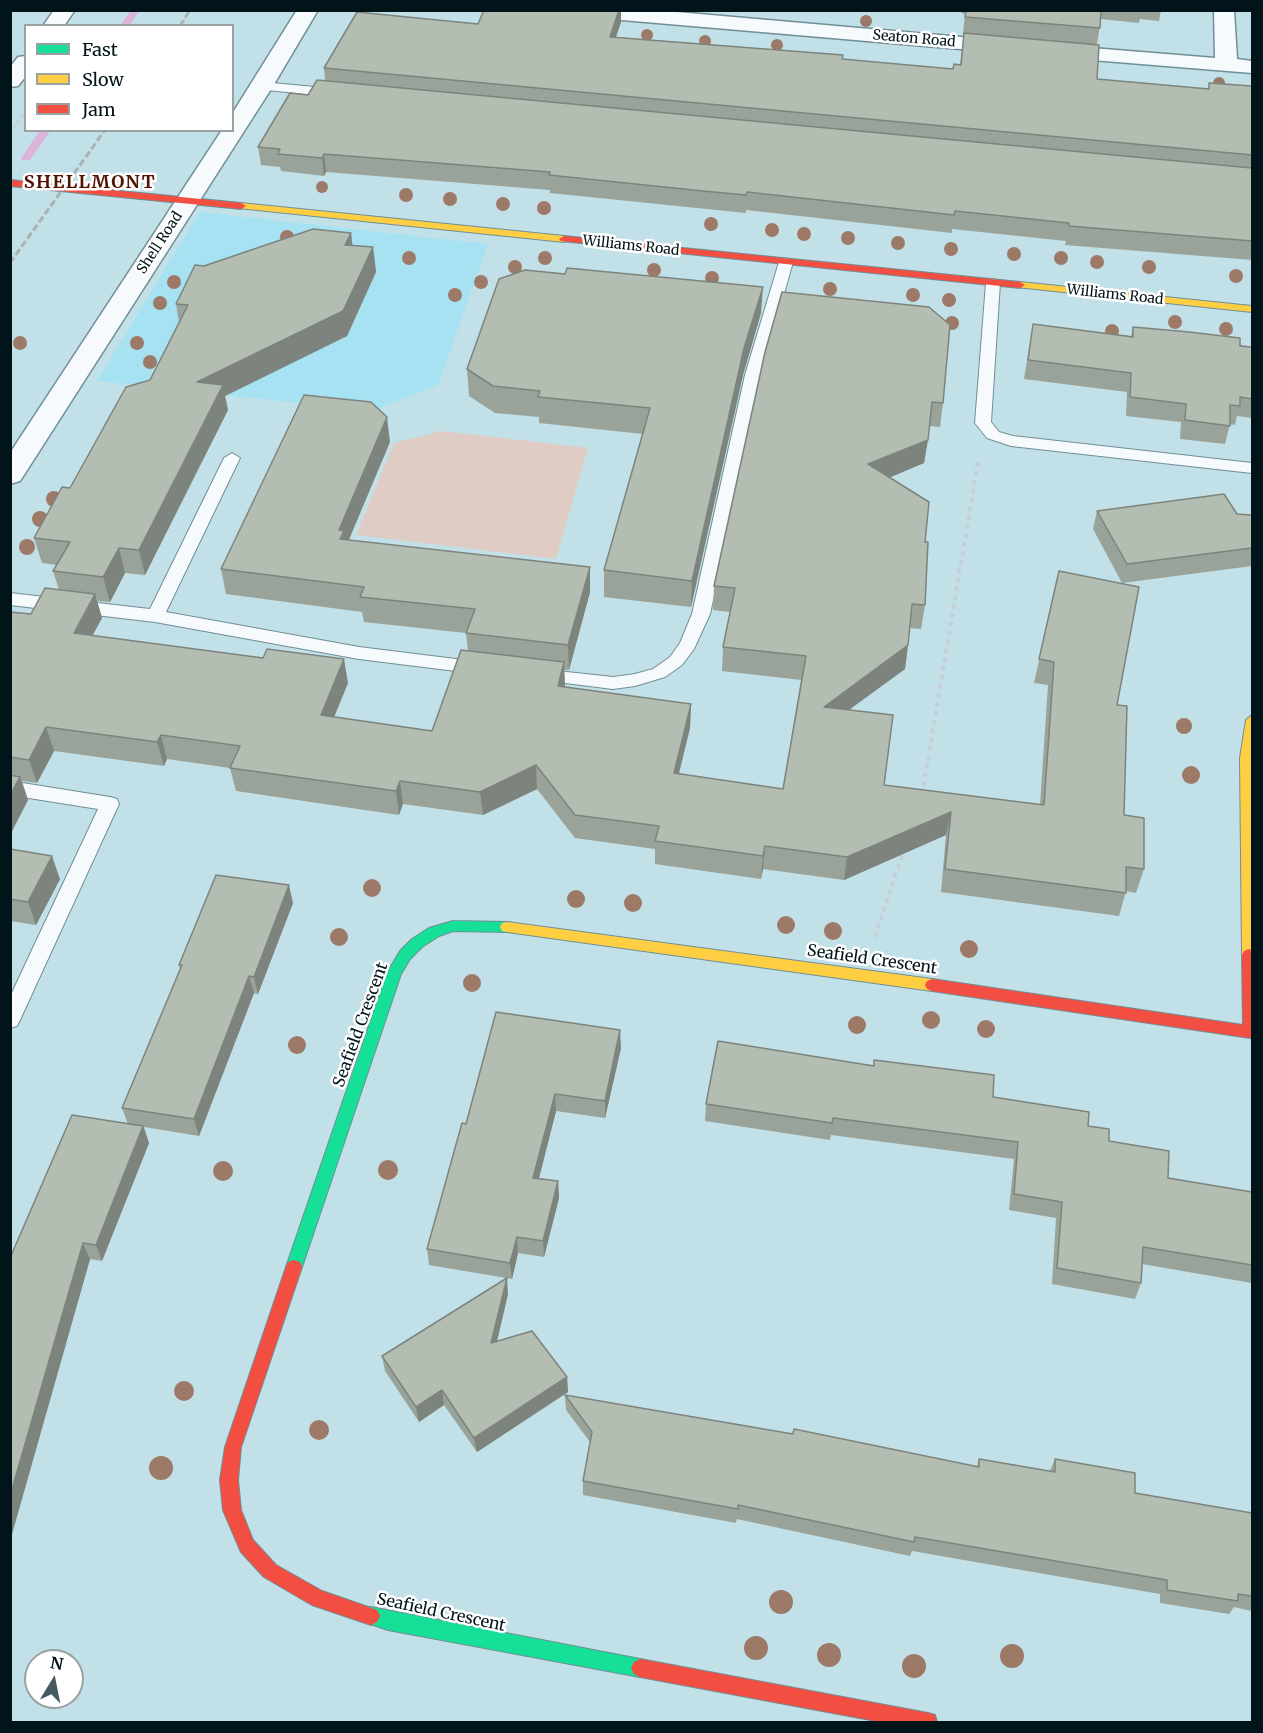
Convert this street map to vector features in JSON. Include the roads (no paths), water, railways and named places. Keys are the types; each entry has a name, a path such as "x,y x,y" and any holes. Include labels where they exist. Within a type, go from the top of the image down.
{"street":[{"path":"54,24 65,10"},
{"name":"Shell Road","path":"234,129 308,10"},
{"name":"Seaton Road","path":"575,10 761,19 1034,49 1252,67"},
{"path":"1224,10 1226,65"},
{"path":"10,81 24,64"},
{"name":"Shell Road","path":"10,475 232,132"},
{"name":"Williams Road","path":"10,183 1252,309"},
{"name":"Seafield Crescent","path":"927,1722 388,1621 318,1599 270,1571 247,1546 232,1510 229,1480 233,1447 394,973 405,955 417,943 434,932 453,926 493,925 863,975 1250,1032 1246,758 1252,720"}],"lane":[{"path":"262,86 355,95"},
{"path":"517,672 614,683 635,680 659,673 676,661 688,645 701,614 753,375 786,262"},
{"path":"993,283 983,423 993,435 1011,441 1252,468"},
{"path":"155,616 232,458"},
{"path":"10,599 155,616 359,653 495,670"},
{"path":"10,788 110,804 10,1020"}],"waterway":[{"path":"126,24 136,10"},
{"path":"26,158 45,132"}],"railway":[{"path":"181,24 190,10"},
{"path":"10,263 104,132"}],"district":[{"name":"SHELLMONT","path":"90,183"}]}
